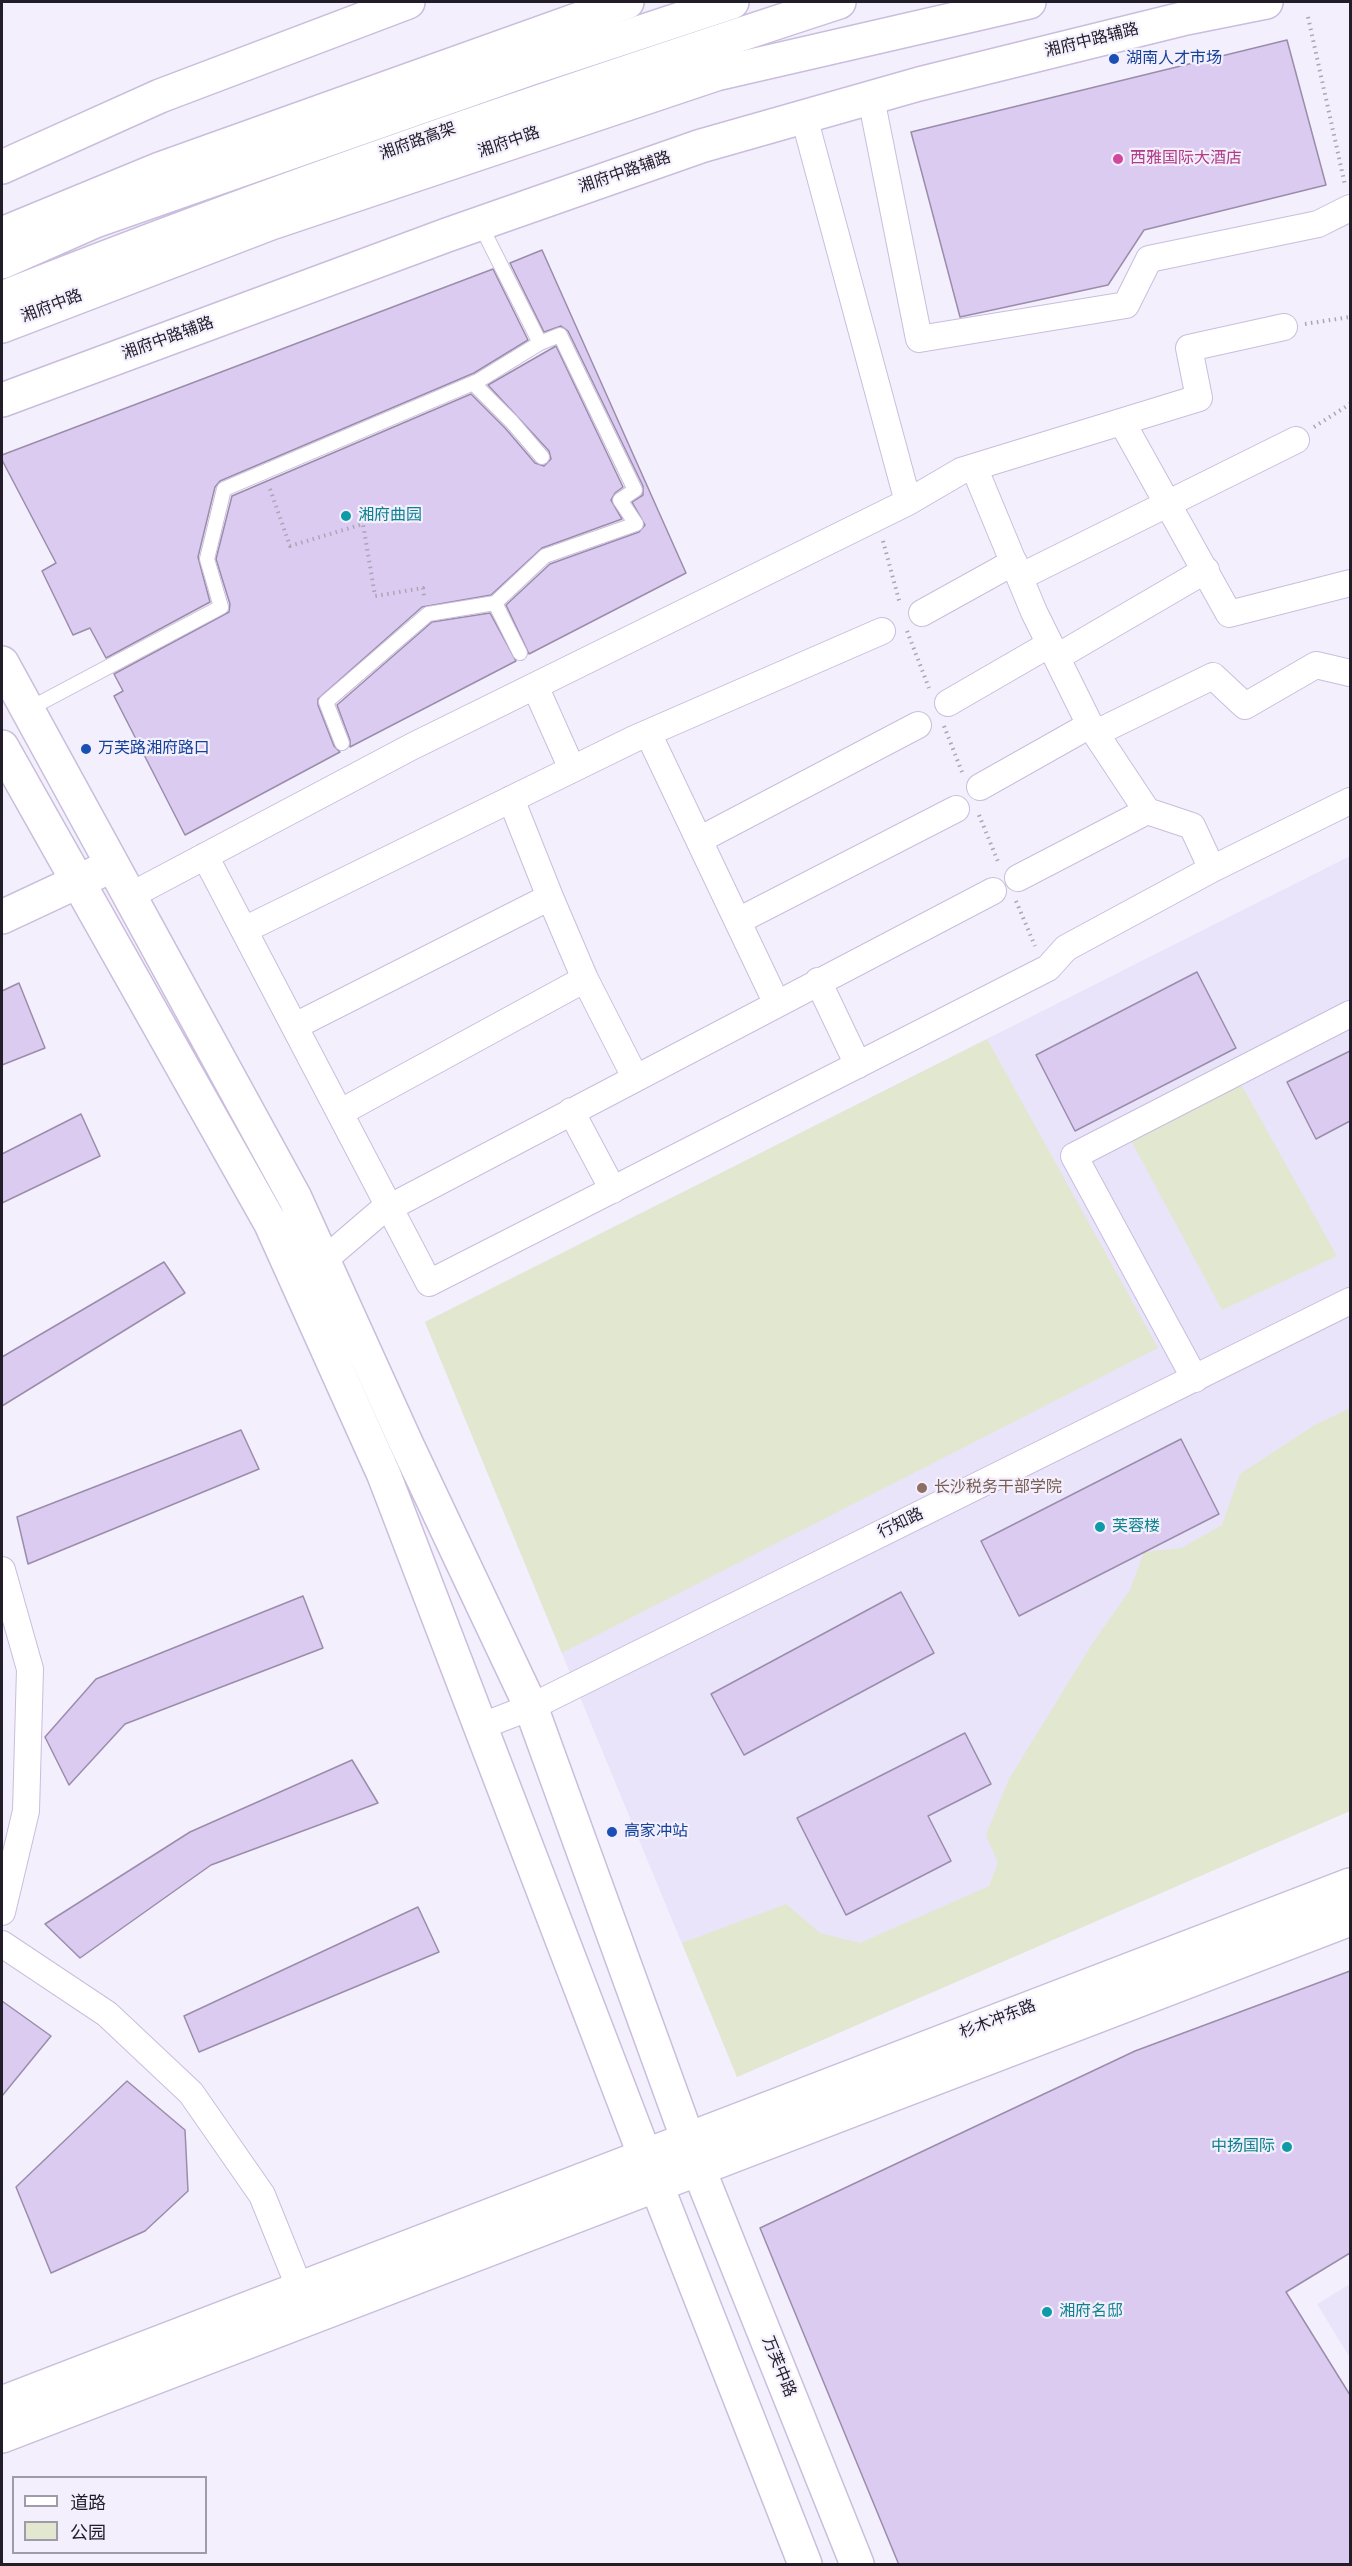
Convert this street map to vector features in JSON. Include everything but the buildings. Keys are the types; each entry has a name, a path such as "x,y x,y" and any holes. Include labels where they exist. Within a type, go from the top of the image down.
{"main road":[{"path":"2,167 160,96 408,2"},
{"path":"2,234 160,169 627,2"},
{"name":"湘府路高架","path":"2,262 95,221 529,69 732,2"},
{"name":"湘府路高架","path":"2,298 69,271 449,131 839,2"},
{"name":"湘府中路","path":"2,326 271,224 716,74 1029,2"},
{"name":"湘府中路辅路","path":"2,400 480,224 701,146 871,98 1175,21 1266,2"},
{"path":"2,244 95,221"},
{"path":"2,305 69,271"},
{"name":"万芙中路","path":"2,663 111,866 295,1198 531,1707 699,2170 856,2565"},
{"path":"2,747 271,1224 384,1475 645,2156 805,2565"},
{"path":"2,917 111,866"},
{"name":"杉木冲东路","path":"2,2403 1350,1885"},
{"name":"杉木冲东路","path":"2,2436 1350,1919"}],"street":[{"path":"871,98 919,339 1126,305 1149,258 1318,224 1350,208"},
{"path":"804,117 908,502"},
{"path":"128,897 411,747 908,502 961,471 1199,398 1189,348 1284,327"},
{"path":"1122,422 1229,614 1350,583"},
{"path":"244,930 648,733 1168,504 1296,440"},
{"path":"974,467 1053,650 1093,729 1147,811 1192,826 1212,869"},
{"path":"699,840 935,711 1206,570"},
{"path":"971,780 1213,676 1245,706 1316,665 1350,673"},
{"path":"535,686 572,769"},
{"path":"648,733 776,1002"},
{"path":"511,799 585,979 635,1077"},
{"path":"205,856 429,1283 1045,970 1066,948 1212,869 1350,801"},
{"path":"738,921 967,810"},
{"path":"323,1261 379,1212 776,1002 1147,811"},
{"path":"295,1026 550,897"},
{"path":"341,1112 585,979"},
{"path":"818,981 858,1065"},
{"path":"1195,1379 1074,1156 1350,1014"},
{"path":"571,1111 613,1190"},
{"name":"行知路","path":"482,1726 531,1707 1350,1301"},
{"path":"2,1570 30,1669 26,1811 2,1912"},
{"path":"2,1944 107,2014 191,2093 262,2195 300,2289"}],"lane":[{"path":"480,224 540,343"},
{"path":"27,710 221,607 207,559 224,489 473,383 540,343 560,335 635,490 620,500 636,524 545,556 495,603 428,614 326,702 342,743"},
{"path":"473,383 512,422 542,457"},
{"path":"495,603 520,653"}],"path":[{"path":"1308,17 1350,208"},
{"path":"1284,327 1350,317"},
{"path":"1296,440 1350,404"},
{"path":"264,472 290,546 363,524 375,596 423,588 428,614"},
{"path":"877,517 903,621 935,711 971,780"},
{"path":"967,810 1024,917 1045,970"}],"shaded area":[{"name":"长沙税务干部学院","path":"1350,856 1350,1811 737,2077 425,1322"},
{"path":"1350,2284 1350,2358 1317,2304"}],"green space":[{"path":"987,1039 1158,1348 562,1653 425,1322"},
{"path":"1228,1061 1337,1256 1222,1310 1119,1118"},
{"path":"1350,1408 1350,1811 737,2077 682,1943 786,1904 820,1933 860,1943 989,1886 998,1863 986,1835 1009,1779 1094,1641 1130,1590 1144,1552 1182,1548 1222,1525 1240,1474 1313,1426"}],"place":[{"name":"湖南人才市场","path":"1114,59"},
{"name":"西雅国际大酒店","path":"1118,159"},
{"name":"湘府曲园","path":"346,516"},
{"name":"万芙路湘府路口","path":"86,749"},
{"name":"长沙税务干部学院","path":"922,1488"},
{"name":"芙蓉楼","path":"1100,1527"},
{"name":"高家冲站","path":"612,1832"},
{"name":"中扬国际","path":"1287,2147"},
{"name":"湘府名邸","path":"1047,2312"}]}
